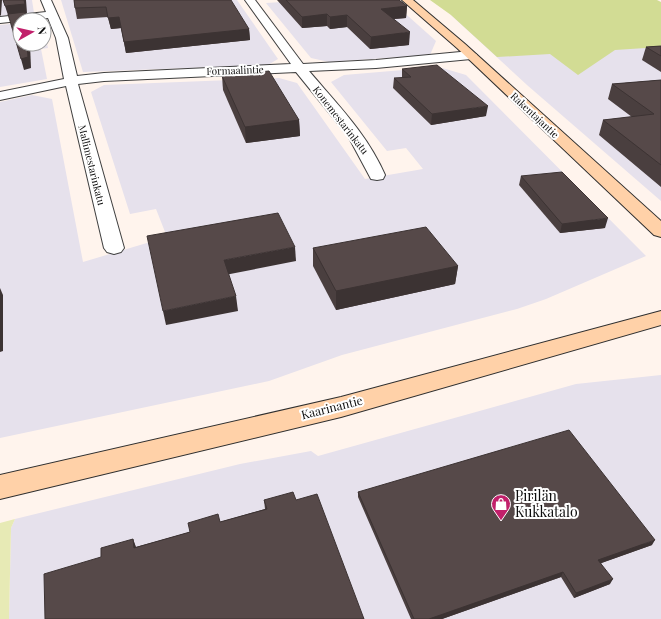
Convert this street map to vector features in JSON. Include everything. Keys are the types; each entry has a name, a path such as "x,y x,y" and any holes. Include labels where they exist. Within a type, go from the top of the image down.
{"street":[{"name":"Mallimestarinkatu","path":"46,0 51,12"},
{"name":"Konemestarinkatu","path":"250,0 299,67 356,137 373,161 377,175"},
{"name":"Rakentajantie","path":"407,0 471,56 661,231"},
{"name":"Mallimestarinkatu","path":"52,15 62,38 71,81 114,248"},
{"path":"0,20 12,19"},
{"name":"Formaalintie","path":"0,96 71,81 138,74 376,64 471,56"},
{"name":"Kaarinantie","path":"0,488 341,407 661,318"}],"shaded area":[{"path":"0,0 32,0 34,12 12,12 12,15 0,16"},
{"path":"61,0 237,0 278,59 268,65 83,72"},
{"path":"281,0 390,0 436,41 430,55 329,62 311,58 266,3 282,2"},
{"path":"451,15 661,31 661,201 527,85"},
{"path":"12,24 12,52 42,52 47,79 0,87 0,25"},
{"path":"439,67 466,75 646,256 546,299 517,309 342,355 269,381 0,438 0,102 32,95 52,99 83,262 167,237 156,209 130,214 91,92 104,85 279,78 297,83 365,179 423,169 406,148 387,151 331,82 344,75"},
{"path":"661,375 661,619 9,619 11,528 15,519 240,464 311,451 318,456 576,384"}],"green space":[{"path":"430,0 657,0 661,2 661,47 615,50 578,75 550,54 497,57 451,15"},
{"path":"15,519 11,528 9,619 0,619 0,523"}],"building":[{"path":"3,0 24,0 25,4 5,6"},
{"path":"74,0 231,0 249,29 124,42 119,17 108,18 106,7 75,8"},
{"path":"286,0 399,0 407,6 381,9 410,32 371,37 347,15 330,17 327,14 302,17"},
{"path":"8,14 12,14 12,28"},
{"path":"661,46 661,56 646,47"},
{"path":"19,52 28,52 28,57 21,59"},
{"path":"437,65 488,106 432,114 394,78 411,77 402,69"},
{"path":"269,71 299,120 245,127 222,76"},
{"path":"661,80 661,165 603,120 654,114 612,84"},
{"path":"562,172 608,218 562,224 521,176"},
{"path":"278,213 295,247 224,260 236,296 163,311 147,236"},
{"path":"426,227 458,266 336,291 313,248"},
{"name":"Pirilän Kukkatalo","path":"569,430 655,540 598,560 613,579 576,593 563,572 429,619 414,619 358,492"},
{"path":"293,492 296,500 317,494 364,619 45,619 44,574 101,557 101,548 133,539 134,548 190,532 188,523 218,514 220,522 267,509 264,500"}],"place":[{"name":"Pirilän Kukkatalo","path":"501,521"}]}
